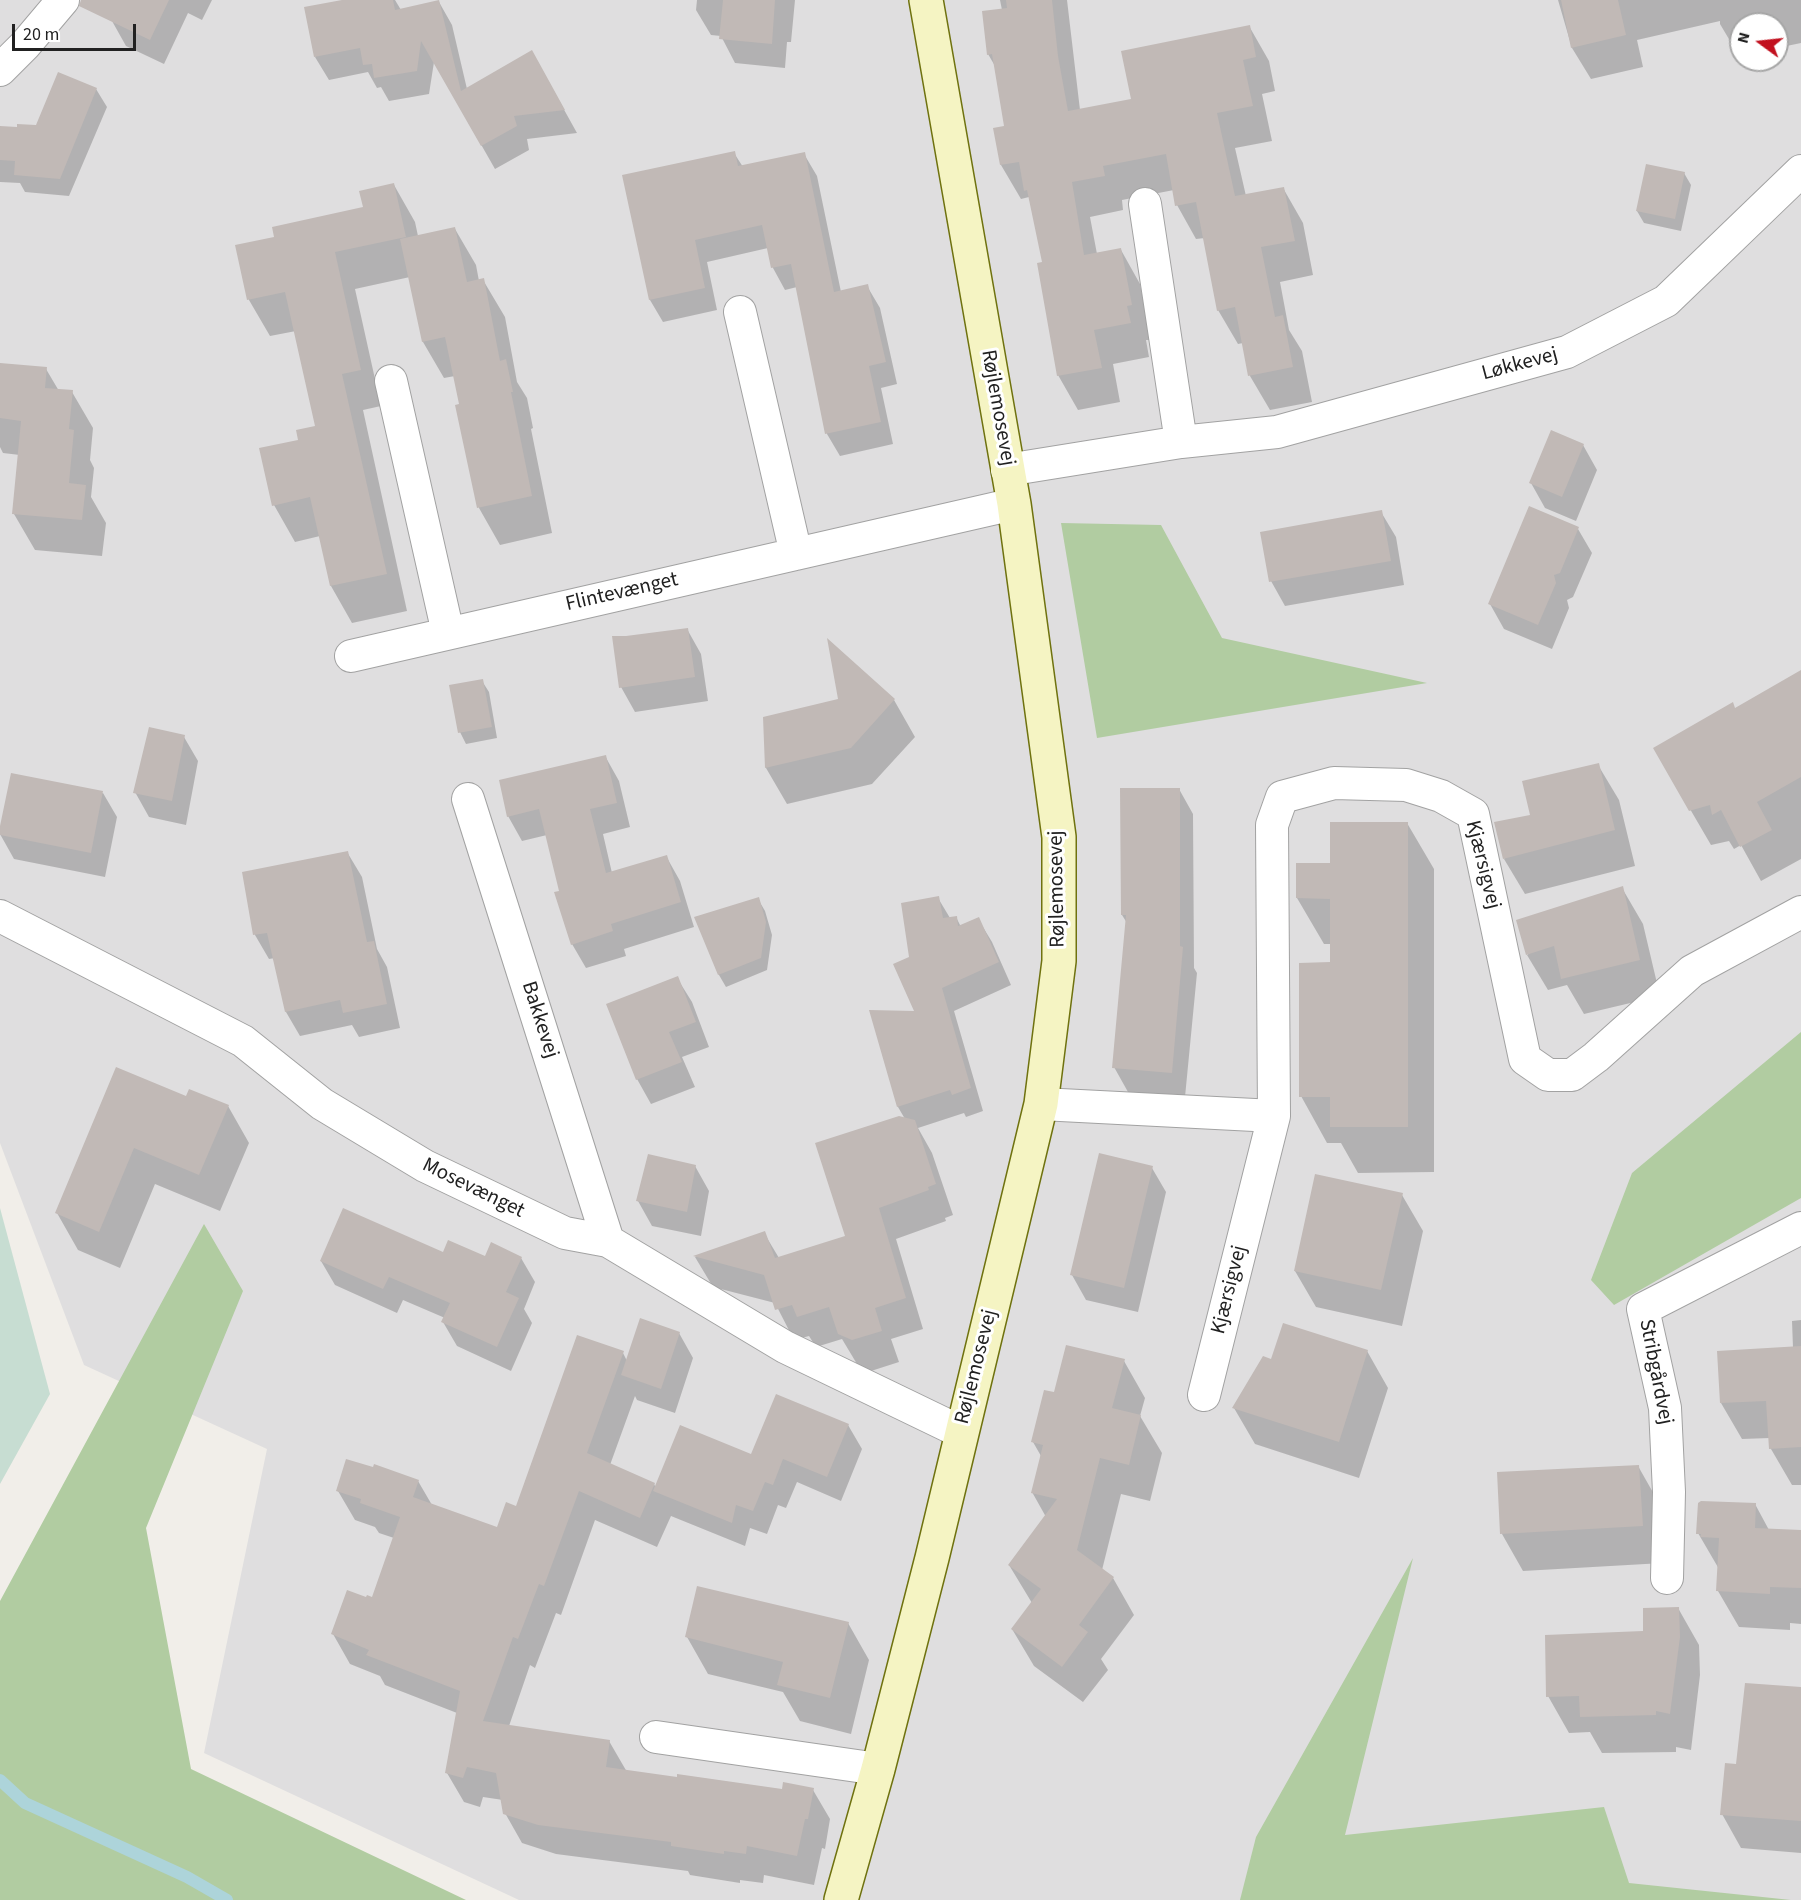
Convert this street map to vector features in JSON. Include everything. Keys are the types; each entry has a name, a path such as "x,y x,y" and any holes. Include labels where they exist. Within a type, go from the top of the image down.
{"street":[{"path":"0,70 25,45 63,0"},
{"name":"Røjlemosevej","path":"841,1900 878,1769 932,1558 1041,1104 1059,961 1059,837 1014,504 926,0"},
{"name":"Løkkevej","path":"1007,470 1181,441 1277,432 1567,352 1666,301 1801,171"},
{"path":"1145,204 1181,441"},
{"path":"740,312 796,554"},
{"path":"391,381 448,633"},
{"name":"Flintevænget","path":"351,656 1014,504"},
{"name":"Kjærsigvej","path":"1204,1395 1274,1116 1272,825 1282,797 1334,783 1406,785 1441,796 1473,814 1525,1059 1548,1076 1572,1075 1596,1057 1692,971 1801,912"},
{"name":"Bakkevej","path":"468,799 608,1241"},
{"name":"Mosevænget","path":"0,916 243,1041 322,1104 425,1166 565,1233 608,1241 785,1347 961,1432"},
{"path":"1041,1104 1274,1116"},
{"name":"Stribgårdvej","path":"1667,1578 1669,1492 1665,1408 1643,1309 1801,1228"},
{"path":"656,1737 878,1769"}],"shaded area":[{"path":"0,0 1801,0 1801,1900 519,1900 204,1753 267,1449 84,1365 0,1143"}],"green space":[{"path":"1061,523 1161,525 1222,638 1427,683 1097,738"},
{"path":"1801,1032 1801,1198 1614,1305 1591,1280 1632,1173"},
{"path":"0,1208 50,1394 0,1484"},
{"path":"204,1224 243,1291 146,1528 191,1769 466,1900 0,1900 0,1601"},
{"path":"1413,1558 1345,1835 1604,1807 1629,1883 1791,1900 1240,1900 1256,1837"}],"building":[{"path":"81,0 169,0 150,40 79,6"},
{"path":"342,0 393,0 395,10 439,0 461,91 532,50 565,110 514,116 517,126 481,146 421,41 417,71 374,78 372,64 363,65 360,48 314,57 304,7"},
{"path":"723,0 775,0 772,44 719,39"},
{"path":"1006,0 1052,0 1058,56 1068,111 1131,99 1121,51 1250,25 1256,57 1243,60 1253,106 1217,113 1235,196 1284,187 1295,241 1261,247 1275,317 1283,315 1293,367 1248,376 1235,307 1217,311 1196,202 1175,206 1166,154 1103,166 1105,176 1072,182 1084,255 1121,248 1132,305 1127,306 1131,323 1094,330 1102,368 1057,376 1037,263 1042,262 1027,190 1024,191 1019,162 1000,165 993,128 1004,126 992,54 987,55 982,11 1007,8"},
{"path":"1561,0 1618,0 1626,35 1571,48"},
{"path":"58,72 97,88 60,179 14,175 15,161 0,160 0,126 36,125"},
{"path":"735,151 738,166 805,152 834,292 868,284 886,362 869,366 881,422 825,434 791,264 771,268 762,225 695,240 705,288 649,300 622,175"},
{"path":"1646,164 1685,172 1675,219 1636,211"},
{"path":"394,183 406,237 335,252 361,370 342,374 387,574 330,586 310,497 272,506 259,448 298,440 296,430 315,426 285,292 247,300 235,245 274,237 272,227 363,207 359,191"},
{"path":"455,227 467,282 484,278 500,361 506,359 532,496 477,508 455,405 459,404 445,337 422,342 400,239"},
{"path":"0,363 47,367 45,388 73,390 69,429 74,430 69,483 86,485 82,520 12,514 21,421 0,418"},
{"path":"1551,430 1584,444 1562,497 1529,483"},
{"path":"1529,506 1579,527 1560,573 1554,575 1556,583 1538,625 1488,604"},
{"path":"1382,510 1391,561 1269,582 1260,532"},
{"path":"688,628 695,677 619,688 612,636"},
{"path":"827,638 895,699 851,748 765,768 763,717 838,699"},
{"path":"1801,670 1801,777 1757,802 1772,830 1740,847 1721,810 1712,815 1710,805 1689,811 1653,748 1733,702 1735,708"},
{"path":"483,679 492,727 458,733 449,685"},
{"path":"149,727 185,735 172,801 133,793"},
{"path":"606,755 617,803 590,809 606,873 667,855 681,902 611,924 613,931 571,945 554,892 559,891 539,809 507,817 499,780"},
{"path":"1599,763 1615,830 1503,859 1494,822 1530,815 1522,781"},
{"path":"11,773 103,791 91,853 0,835"},
{"path":"1120,788 1180,788 1180,946 1183,947 1172,1073 1112,1068 1126,915 1121,915"},
{"path":"1330,822 1408,822 1408,1127 1330,1127 1330,1097 1299,1097 1299,963 1330,962 1330,899 1296,898 1296,863 1330,863"},
{"path":"348,851 367,942 374,941 387,1004 343,1013 340,1000 285,1012 267,933 253,935 242,872"},
{"path":"1623,886 1640,960 1561,979 1554,946 1526,955 1516,920"},
{"path":"939,896 943,918 957,916 958,926 979,917 999,962 942,988 971,1088 952,1095 950,1090 897,1107 869,1010 914,1011 893,964 909,957 901,903"},
{"path":"759,897 766,922 761,958 718,975 694,917"},
{"path":"678,976 696,1022 669,1032 682,1062 636,1080 606,1004"},
{"path":"116,1067 186,1096 189,1089 229,1105 199,1175 134,1148 99,1232 55,1213"},
{"path":"899,1116 915,1120 936,1184 928,1187 929,1190 879,1208 906,1298 875,1308 882,1331 852,1340 838,1334 829,1307 797,1317 792,1305 775,1310 764,1275 693,1256 765,1231 775,1258 845,1236 815,1143"},
{"path":"1099,1153 1153,1166 1124,1288 1070,1275"},
{"path":"648,1154 696,1165 687,1212 636,1201"},
{"path":"1315,1174 1403,1193 1381,1290 1294,1271"},
{"path":"343,1208 443,1252 448,1240 485,1256 491,1242 522,1257 506,1292 519,1298 497,1347 441,1322 450,1303 389,1277 383,1289 320,1261"},
{"path":"640,1318 680,1332 661,1389 621,1375"},
{"path":"1283,1323 1368,1350 1339,1442 1232,1408 1263,1356 1271,1359"},
{"path":"577,1335 624,1351 587,1453 655,1483 640,1518 579,1491 544,1586 539,1584 518,1639 513,1637 483,1721 610,1740 606,1767 677,1777 677,1774 782,1789 783,1782 814,1788 797,1856 747,1846 746,1854 724,1851 724,1854 671,1846 671,1842 538,1825 503,1814 496,1773 467,1767 463,1778 445,1773 460,1691 366,1655 369,1650 331,1634 347,1590 372,1597 400,1517 360,1503 361,1499 336,1491 346,1459 373,1467 374,1464 419,1480 413,1497 497,1527 506,1502 516,1506"},
{"path":"1066,1345 1125,1359 1112,1408 1141,1415 1129,1465 1100,1458 1077,1550 1114,1577 1079,1625 1088,1632 1062,1667 1011,1629 1041,1589 1008,1565 1057,1499 1031,1493 1043,1445 1031,1442 1044,1390 1054,1392"},
{"path":"1801,1346 1801,1447 1769,1449 1766,1401 1720,1403 1717,1351"},
{"path":"776,1394 849,1424 827,1477 783,1459 773,1485 765,1482 753,1511 736,1505 732,1523 653,1491 680,1425 751,1454"},
{"path":"1639,1465 1643,1526 1500,1534 1497,1472"},
{"path":"1701,1501 1756,1503 1755,1528 1801,1530 1801,1588 1770,1587 1770,1594 1716,1591 1719,1538 1700,1537 1701,1534 1696,1534 1698,1503"},
{"path":"697,1586 849,1622 830,1698 777,1685 783,1662 685,1637"},
{"path":"1679,1607 1680,1637 1670,1714 1656,1711 1656,1715 1580,1717 1579,1696 1546,1697 1545,1635 1643,1631 1643,1608"},
{"path":"1745,1683 1801,1687 1801,1821 1720,1815 1725,1763 1736,1764"}],"waterway":[{"path":"0,1780 25,1803 187,1877 227,1900"}]}
